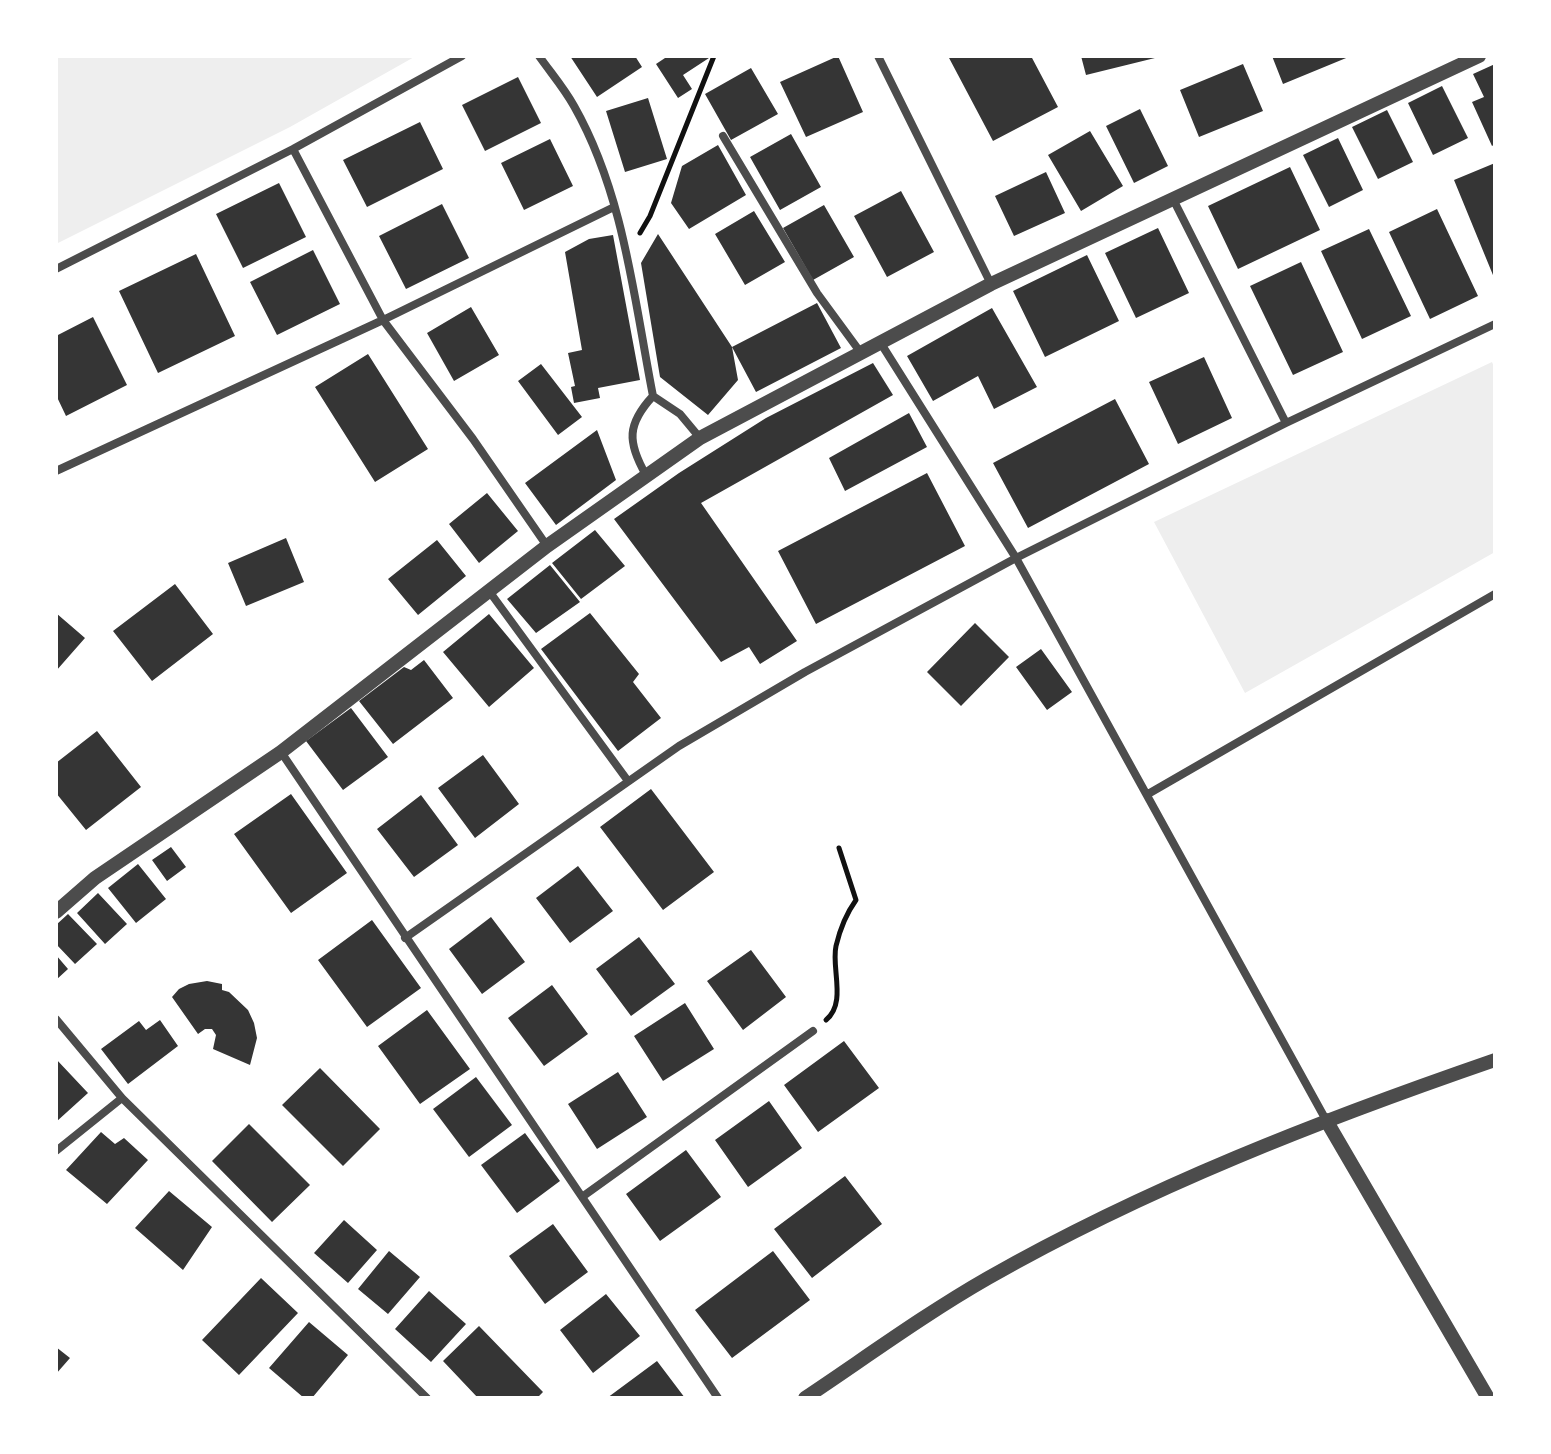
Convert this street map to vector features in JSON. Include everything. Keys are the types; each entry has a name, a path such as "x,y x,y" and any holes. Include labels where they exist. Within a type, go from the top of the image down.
{"street":[{"path":"56,269 293,149 462,56"},
{"path":"539,56 562,86 584,125 614,207 627,254 653,396 680,414 700,438"},
{"path":"878,56 991,284"},
{"path":"56,912 95,878 281,752 547,546 700,438 991,284 1479,56"},
{"path":"723,136 817,293 861,353"},
{"path":"293,149 383,320 473,439 547,546"},
{"path":"1173,199 1286,423"},
{"path":"56,471 383,320 614,207"},
{"path":"405,938 679,746 805,672 1016,558 1286,423 1495,324"},
{"path":"880,342 1016,558 1326,1120 1488,1398"},
{"path":"646,475 637,459 631,436 635,421 653,396"},
{"path":"489,591 628,781"},
{"path":"1148,794 1495,594"},
{"path":"281,752 718,1398"},
{"path":"56,1019 122,1098 427,1398"},
{"path":"582,1197 813,1031"},
{"path":"805,1398 968,1290 1182,1181 1326,1120 1495,1060"},
{"path":"56,1151 122,1098"}],"path":[{"path":"627,254 650,216 714,56"},
{"path":"813,1031 832,1015 838,984 835,950 846,914 856,900 839,848"}],"shaded area":[{"path":"56,56 416,56 290,127 56,244"},
{"path":"1492,362 1495,369 1495,552 1245,693 1154,522"}],"building":[{"path":"570,56 635,56 642,67 597,97"},
{"path":"668,56 709,58 683,75 692,89 678,98 656,64"},
{"path":"838,56 863,112 806,137 780,82"},
{"path":"948,56 1031,56 1058,107 993,141"},
{"path":"1081,56 1159,56 1159,57 1086,75"},
{"path":"1272,56 1351,56 1283,84"},
{"path":"1243,64 1263,111 1199,137 1180,90"},
{"path":"1495,64 1495,144 1492,146 1472,102 1484,97 1473,74"},
{"path":"751,68 778,114 731,140 705,94"},
{"path":"518,77 541,123 485,151 462,105"},
{"path":"1442,86 1468,138 1433,155 1408,103"},
{"path":"648,98 667,159 625,172 606,111"},
{"path":"1140,109 1168,166 1134,183 1106,126"},
{"path":"1387,110 1413,162 1378,179 1352,127"},
{"path":"420,122 443,169 367,207 343,160"},
{"path":"1090,131 1123,186 1081,211 1048,155"},
{"path":"791,134 821,187 780,210 750,157"},
{"path":"1338,138 1363,190 1329,207 1303,155"},
{"path":"550,139 573,186 524,210 501,163"},
{"path":"718,145 746,195 689,229 671,203 682,166"},
{"path":"1495,163 1495,280 1454,180"},
{"path":"1290,167 1320,230 1238,269 1208,206"},
{"path":"1046,172 1065,213 1014,236 995,196"},
{"path":"279,183 306,237 243,268 216,214"},
{"path":"901,191 934,252 887,277 854,216"},
{"path":"442,204 469,258 406,289 379,236"},
{"path":"824,205 854,257 813,280 783,228"},
{"path":"1437,209 1478,296 1430,319 1389,232"},
{"path":"754,211 785,262 745,285 715,234"},
{"path":"1158,228 1189,293 1136,318 1105,253"},
{"path":"1369,229 1411,316 1362,339 1321,251"},
{"path":"658,234 732,347 738,380 708,415 660,377 641,263"},
{"path":"613,235 640,380 598,388 600,398 574,403 571,387 575,386 568,353 582,350 565,252 589,239"},
{"path":"313,250 340,304 277,335 250,282"},
{"path":"196,254 235,336 158,373 119,291"},
{"path":"1087,255 1119,321 1045,357 1013,291"},
{"path":"1301,262 1343,352 1293,375 1250,286"},
{"path":"817,303 841,348 756,392 732,347"},
{"path":"471,307 499,355 454,381 427,333"},
{"path":"992,308 1037,387 994,409 978,376 933,401 907,356"},
{"path":"93,317 127,385 66,416 56,395 56,336"},
{"path":"368,354 428,449 375,482 315,387"},
{"path":"1204,357 1232,418 1178,444 1149,382"},
{"path":"873,363 893,395 701,503 797,641 760,664 749,647 721,662 614,519 766,418"},
{"path":"541,364 582,417 558,435 518,381"},
{"path":"1115,399 1149,464 1028,528 993,463"},
{"path":"909,413 927,447 845,491 829,458"},
{"path":"597,430 616,480 556,525 525,483"},
{"path":"927,473 965,546 816,624 778,551"},
{"path":"487,493 518,531 479,563 449,524"},
{"path":"595,530 625,566 581,599 552,563"},
{"path":"286,538 304,582 246,606 228,563"},
{"path":"437,540 466,576 418,615 388,579"},
{"path":"550,565 580,602 536,633 507,599"},
{"path":"175,584 213,634 152,681 113,631"},
{"path":"56,613 85,638 56,671"},
{"path":"590,613 639,674 633,682 661,718 618,751 541,649"},
{"path":"489,614 534,668 489,707 443,652"},
{"path":"975,623 1009,657 961,706 927,672"},
{"path":"1041,649 1072,692 1047,710 1016,667"},
{"path":"424,660 453,698 393,744 359,701 404,667 411,670"},
{"path":"351,708 388,757 343,790 306,741"},
{"path":"97,731 141,787 86,830 56,793 56,763"},
{"path":"483,755 519,804 475,838 438,788"},
{"path":"651,789 714,872 663,910 600,827"},
{"path":"291,794 347,873 291,913 234,834"},
{"path":"421,795 458,845 414,877 377,829"},
{"path":"171,847 186,867 167,881 152,860"},
{"path":"138,864 166,899 136,923 108,888"},
{"path":"578,866 613,911 570,943 536,898"},
{"path":"98,893 127,924 105,944 77,913"},
{"path":"68,914 97,944 75,964 56,944 56,925"},
{"path":"491,917 525,962 482,994 449,949"},
{"path":"372,920 421,988 367,1027 318,960"},
{"path":"639,937 675,984 631,1016 596,969"},
{"path":"751,950 786,997 743,1030 707,981"},
{"path":"56,955 68,969 56,980"},
{"path":"207,981 222,984 222,990 229,992 248,1010 257,1038 250,1065 213,1049 216,1035 212,1029 198,1034 172,997 189,984"},
{"path":"552,985 588,1034 544,1066 508,1018"},
{"path":"685,1003 714,1049 663,1081 634,1036"},
{"path":"427,1010 470,1069 420,1104 378,1046"},
{"path":"160,1020 178,1046 128,1084 101,1049 139,1021 146,1030"},
{"path":"844,1041 879,1088 818,1132 784,1085"},
{"path":"56,1059 88,1093 56,1122"},
{"path":"320,1068 380,1129 343,1166 282,1105"},
{"path":"618,1072 647,1117 597,1149 568,1104"},
{"path":"476,1077 512,1125 469,1157 433,1109"},
{"path":"769,1101 802,1148 748,1187 715,1140"},
{"path":"249,1124 310,1185 272,1222 212,1161"},
{"path":"101,1132 115,1144 124,1138 148,1160 107,1204 66,1170"},
{"path":"525,1133 560,1181 517,1213 481,1165"},
{"path":"686,1150 721,1197 660,1241 626,1194"},
{"path":"845,1176 882,1224 812,1278 774,1229"},
{"path":"169,1191 212,1227 183,1270 135,1228"},
{"path":"344,1220 377,1250 348,1283 314,1253"},
{"path":"553,1224 588,1272 545,1304 509,1256"},
{"path":"389,1251 420,1277 388,1314 358,1289"},
{"path":"773,1251 810,1300 732,1358 695,1310"},
{"path":"261,1278 298,1313 239,1375 202,1340"},
{"path":"429,1291 466,1324 431,1362 395,1329"},
{"path":"606,1294 640,1336 593,1373 560,1330"},
{"path":"309,1322 348,1355 312,1398 304,1398 269,1368"},
{"path":"479,1326 543,1392 537,1398 478,1398 443,1361"},
{"path":"56,1347 70,1358 56,1374"},
{"path":"657,1361 685,1398 607,1398"}]}
